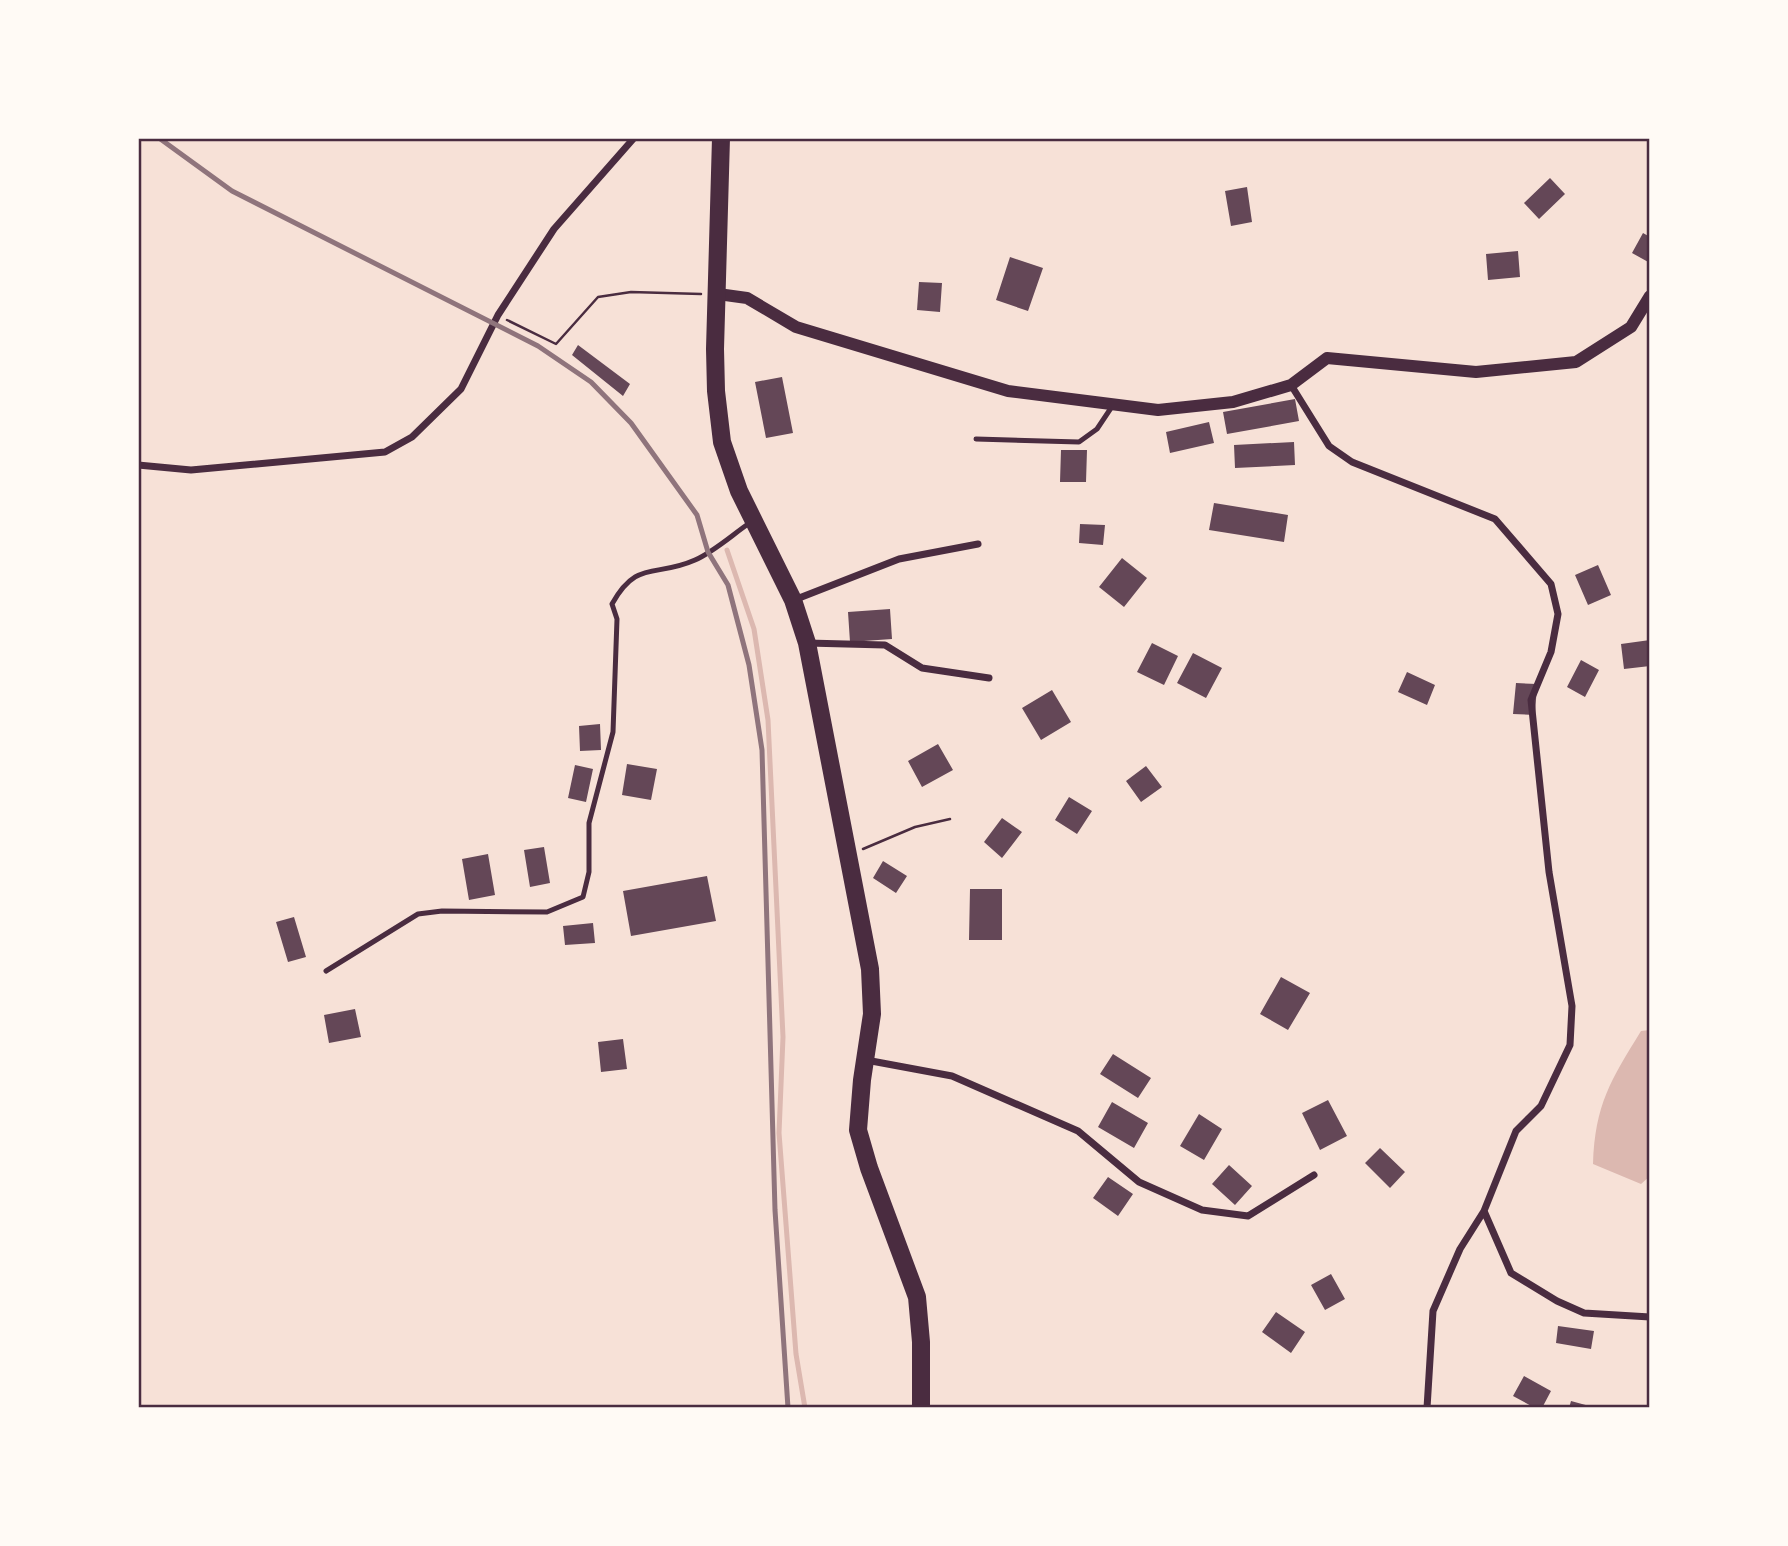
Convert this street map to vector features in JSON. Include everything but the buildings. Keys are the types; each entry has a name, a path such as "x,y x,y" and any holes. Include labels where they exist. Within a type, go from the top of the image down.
{"highway":[{"path":"721,138 715,349 719,424 730,466 793,600 807,643 850,853 872,993 858,1130 917,1297 921,1342 921,1408"}],"street":[{"path":"138,465 191,470 386,452 412,437 461,388 498,316 554,229 634,138"},
{"path":"718,294 747,298 796,327 1008,391 1114,402 1158,410 1233,402 1291,385 1328,358 1476,372 1576,362 1631,327 1650,296"},
{"path":"1291,385 1329,446 1352,462 1495,519 1551,584 1558,614 1550,652 1531,700 1549,872 1572,1006 1570,1045 1541,1107 1516,1131 1484,1211 1460,1249 1433,1311 1427,1408"},
{"path":"793,600 900,559 978,544"},
{"path":"807,643 885,645 922,668 989,678"},
{"path":"865,1060 952,1076 1078,1131 1139,1182 1202,1209 1248,1216 1314,1174"},
{"path":"1484,1211 1511,1273 1557,1301 1584,1313 1650,1317"}],"lane":[{"path":"976,439 1079,442 1097,429 1114,402"},
{"path":"326,971 418,915 442,911 547,912 583,897 589,872 589,822 613,732 617,619 611,604 634,575 694,560 754,521"}],"path":[{"path":"498,316 555,344 598,297 631,292 669,296 718,294"},
{"path":"850,853 915,827 950,819"}],"shaded area":[{"path":"1650,1030 1650,1176 1641,1184 1593,1164 1594,1143 1606,1093 1641,1031"}],"waterway":[{"path":"727,550 754,629 768,720 783,1037 779,1133 796,1354 805,1408"}],"railway":[{"path":"159,138 232,191 538,346 591,382 631,423 697,515 708,552 728,585 749,665 762,750 775,1210 788,1408"}]}
